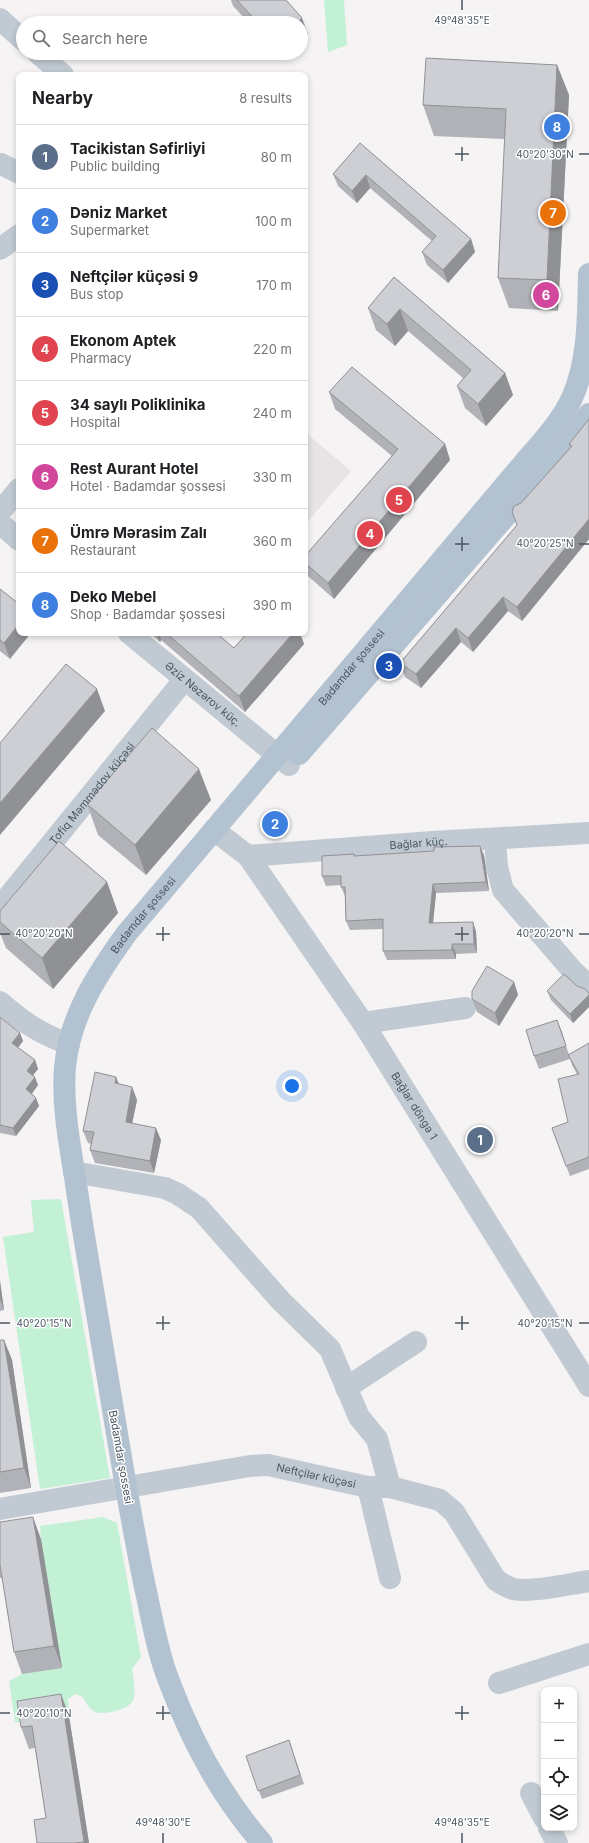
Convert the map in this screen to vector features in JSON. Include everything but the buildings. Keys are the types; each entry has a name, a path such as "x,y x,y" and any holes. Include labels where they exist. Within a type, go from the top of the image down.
{"main road":[{"name":"Badamdar şossesi","path":"283,760 553,428 572,399 586,367 589,274"},
{"name":"Badamdar şossesi","path":"262,1843 225,1795 204,1762 190,1734 168,1679 159,1650 136,1542 74,1172 65,1091 65,1066 69,1044 83,1022 112,969 219,834 283,760 570,442 589,414"}],"street":[{"path":"0,19 16,34"},
{"path":"46,60 60,72"},
{"path":"0,249 16,237"},
{"path":"0,512 16,493"},
{"path":"0,523 16,537"},
{"name":"Əziz Nəzərov küç.","path":"133,636 184,680 283,760"},
{"name":"Tofiq Məmmədov küçəsi","path":"0,907 184,680"},
{"name":"Bağlar küç.","path":"248,856 495,838 589,833"},
{"name":"Bağlar döngə 1","path":"219,834 248,856 363,1023 589,1386"},
{"path":"495,838 497,867 503,890 567,964 589,986"},
{"path":"0,1002 27,1025 39,1032 69,1044"},
{"path":"363,1023 465,1008"},
{"path":"74,1172 165,1188 178,1194 199,1208 282,1301 330,1349 359,1417 377,1439 390,1487"},
{"path":"346,1388 416,1342"},
{"name":"Neftçilər küçəsi","path":"0,1509 250,1466 268,1465 368,1487 390,1487 440,1500 454,1512 496,1580 506,1587 515,1589 538,1588 589,1581"},
{"path":"368,1487 390,1578"},
{"path":"499,1683 589,1654"},
{"path":"531,1793 541,1812"}],"shaded area":[{"path":"308,435 351,471 308,521"}],"green space":[{"path":"324,0 344,0 347,45 328,52"},
{"path":"61,1199 110,1478 40,1489 3,1237 34,1232 31,1200"},
{"path":"103,1517 117,1523 141,1657 132,1669 134,1687 133,1700 128,1706 120,1710 99,1713 91,1709 83,1697 75,1694 68,1699 69,1716 25,1723 15,1722 9,1681 22,1674 41,1539 40,1526"}],"place":[{"name":"Deko Mebel","path":"557,127"},
{"name":"Ümrə Mərasim Zalı","path":"553,213"},
{"name":"Rest Aurant Hotel","path":"546,295"},
{"name":"34 saylı Poliklinika","path":"399,500"},
{"name":"Ekonom Aptek","path":"370,534"},
{"name":"Neftçilər küçəsi 9","path":"389,666"},
{"name":"Dəniz Market","path":"275,824"},
{"name":"Tacikistan Səfirliyi","path":"480,1140"}]}
